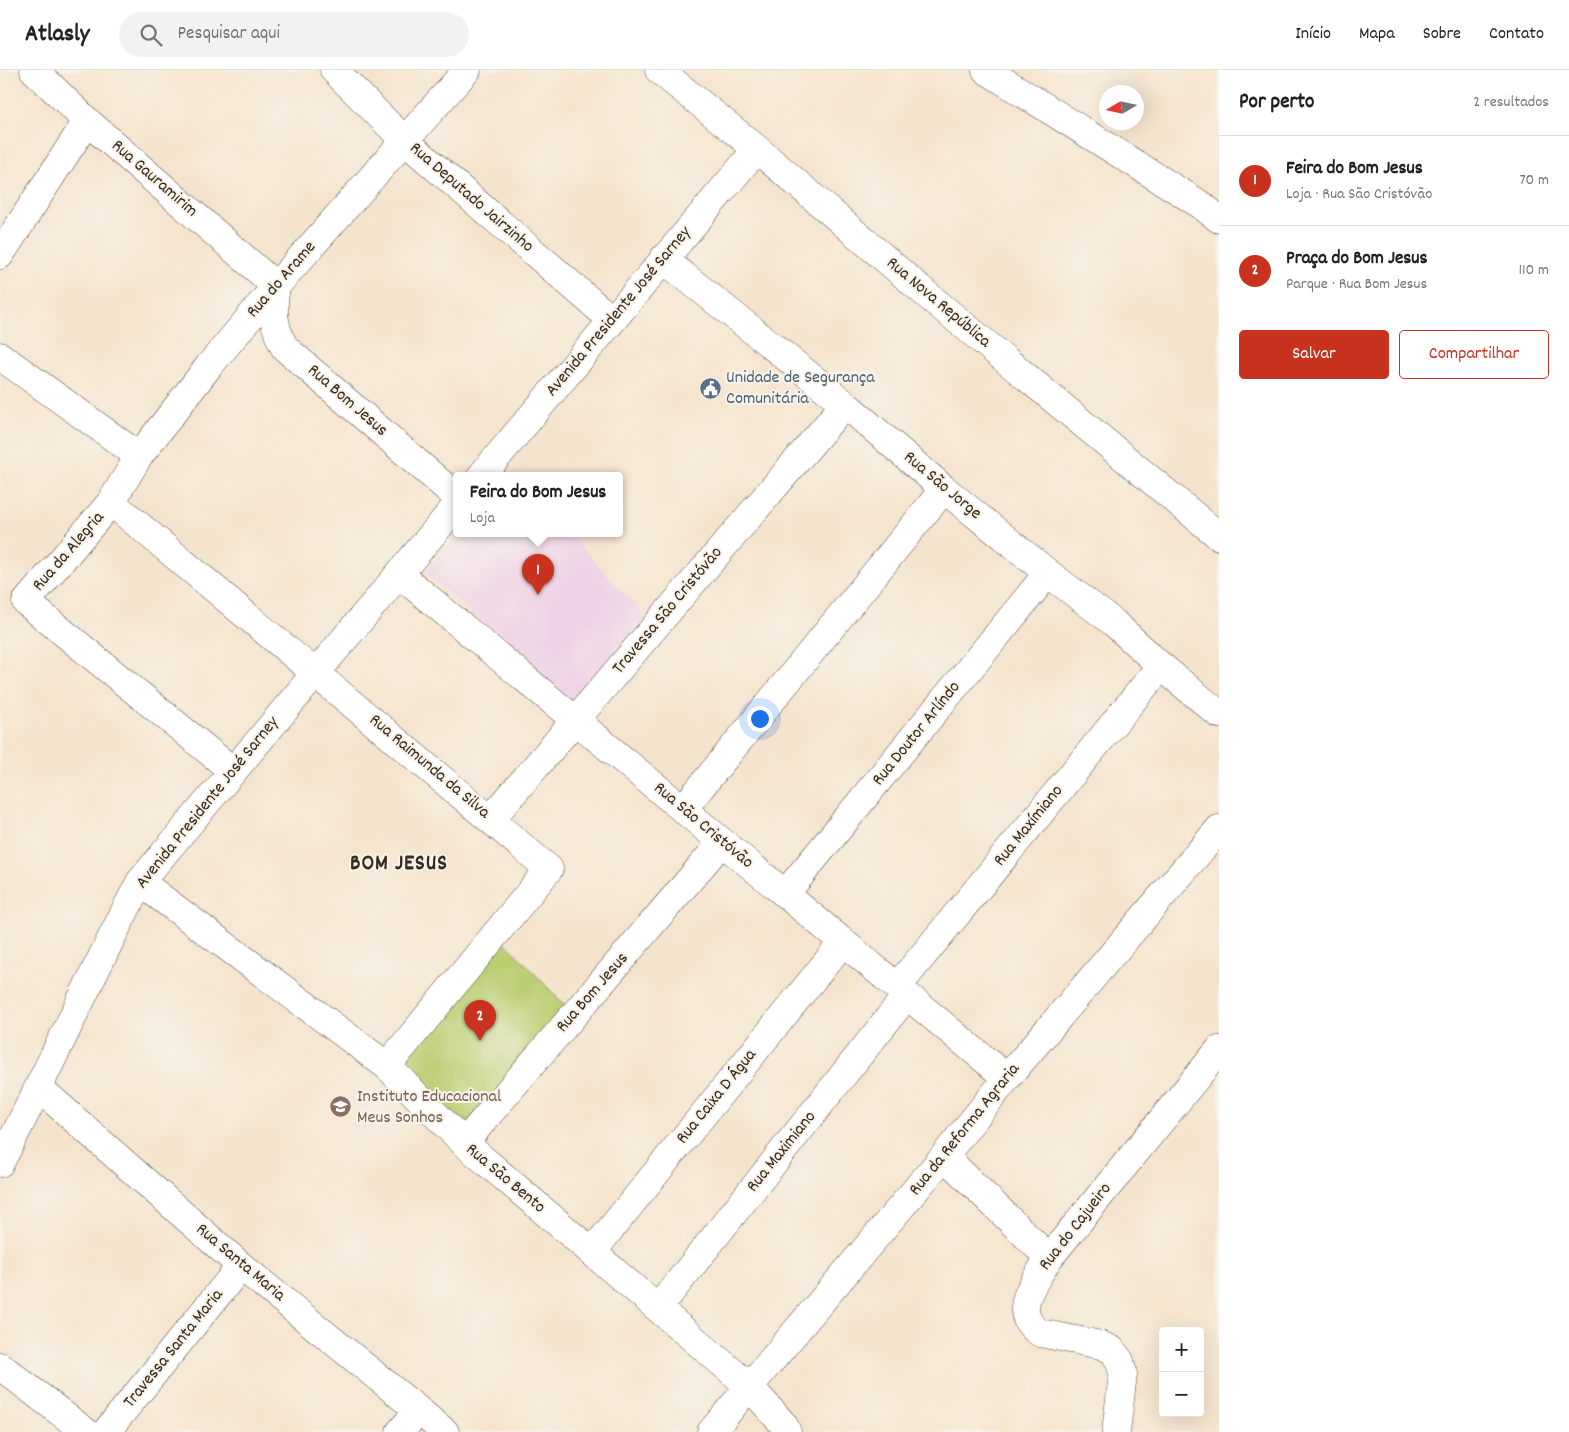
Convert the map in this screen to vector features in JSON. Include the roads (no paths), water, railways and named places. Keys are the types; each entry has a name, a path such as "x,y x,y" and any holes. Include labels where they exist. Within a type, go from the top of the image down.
{"street":[{"name":"Rua Gauramirim","path":"34,70 87,121 276,286"},
{"name":"Rua Deputado Jairzinho","path":"334,70 404,140 612,320"},
{"name":"Rua do Arame","path":"112,502 140,456 208,366 276,286 467,70"},
{"name":"Rua Nova República","path":"659,70 757,149 932,299 1219,536"},
{"path":"986,70 1201,205 1219,219"},
{"path":"0,255 87,121"},
{"name":"Avenida Presidente José Sarney","path":"484,472 757,149"},
{"name":"Rua São Jorge","path":"663,259 845,404 944,489 1048,573 1114,623 1161,666 1219,714"},
{"name":"Rua Bom Jesus","path":"276,286 273,318 285,348 453,494"},
{"path":"0,356 140,456"},
{"name":"Travessa São Cristóvão","path":"491,819 845,404"},
{"path":"683,809 944,489"},
{"name":"Rua da Alegria","path":"112,502 26,602 233,771"},
{"name":"Rua Raimunda da Silva","path":"112,502 315,674 549,868 387,1066"},
{"name":"Avenida Presidente José Sarney","path":"0,1163 140,882 453,510"},
{"name":"Rua Doutor Arlíndo","path":"785,894 1048,573"},
{"name":"Rua São Cristóvão","path":"399,574 1007,1078"},
{"name":"Rua Maxímiano","path":"902,991 1161,666"},
{"name":"Rua da Reforma Agraria","path":"711,1432 944,1156 1007,1078 1219,829"},
{"name":"Rua Bom Jesus","path":"464,1143 722,842"},
{"name":"Rua São Bento","path":"140,882 387,1066 464,1143 750,1387 784,1425 787,1432"},
{"name":"Rua Caixa D Água","path":"592,1252 843,942"},
{"name":"Rua Maximiano","path":"658,1308 902,991"},
{"name":"Rua do Cajueiro","path":"1116,1432 1123,1374 1120,1361 1112,1350 1101,1344 1040,1333 1031,1328 1026,1319 1024,1307 1028,1295 1048,1258 1219,1050"},
{"name":"Rua Santa Maria","path":"39,1088 241,1266 445,1432"},
{"path":"944,1156 1048,1258"},
{"name":"Travessa Santa Maria","path":"106,1432 241,1266"},
{"path":"0,1366 86,1432"},
{"path":"400,1432 418,1411"}],"place":[{"name":"Unidade de Segurança Comunitária","path":"710,388"},
{"name":"Feira do Bom Jesus","path":"538,595"},
{"name":"Praça do Bom Jesus","path":"480,1041"},
{"name":"Instituto Educacional Meus Sonhos","path":"341,1107"}],"district":[{"name":"BOM JESUS","path":"399,864"}]}
